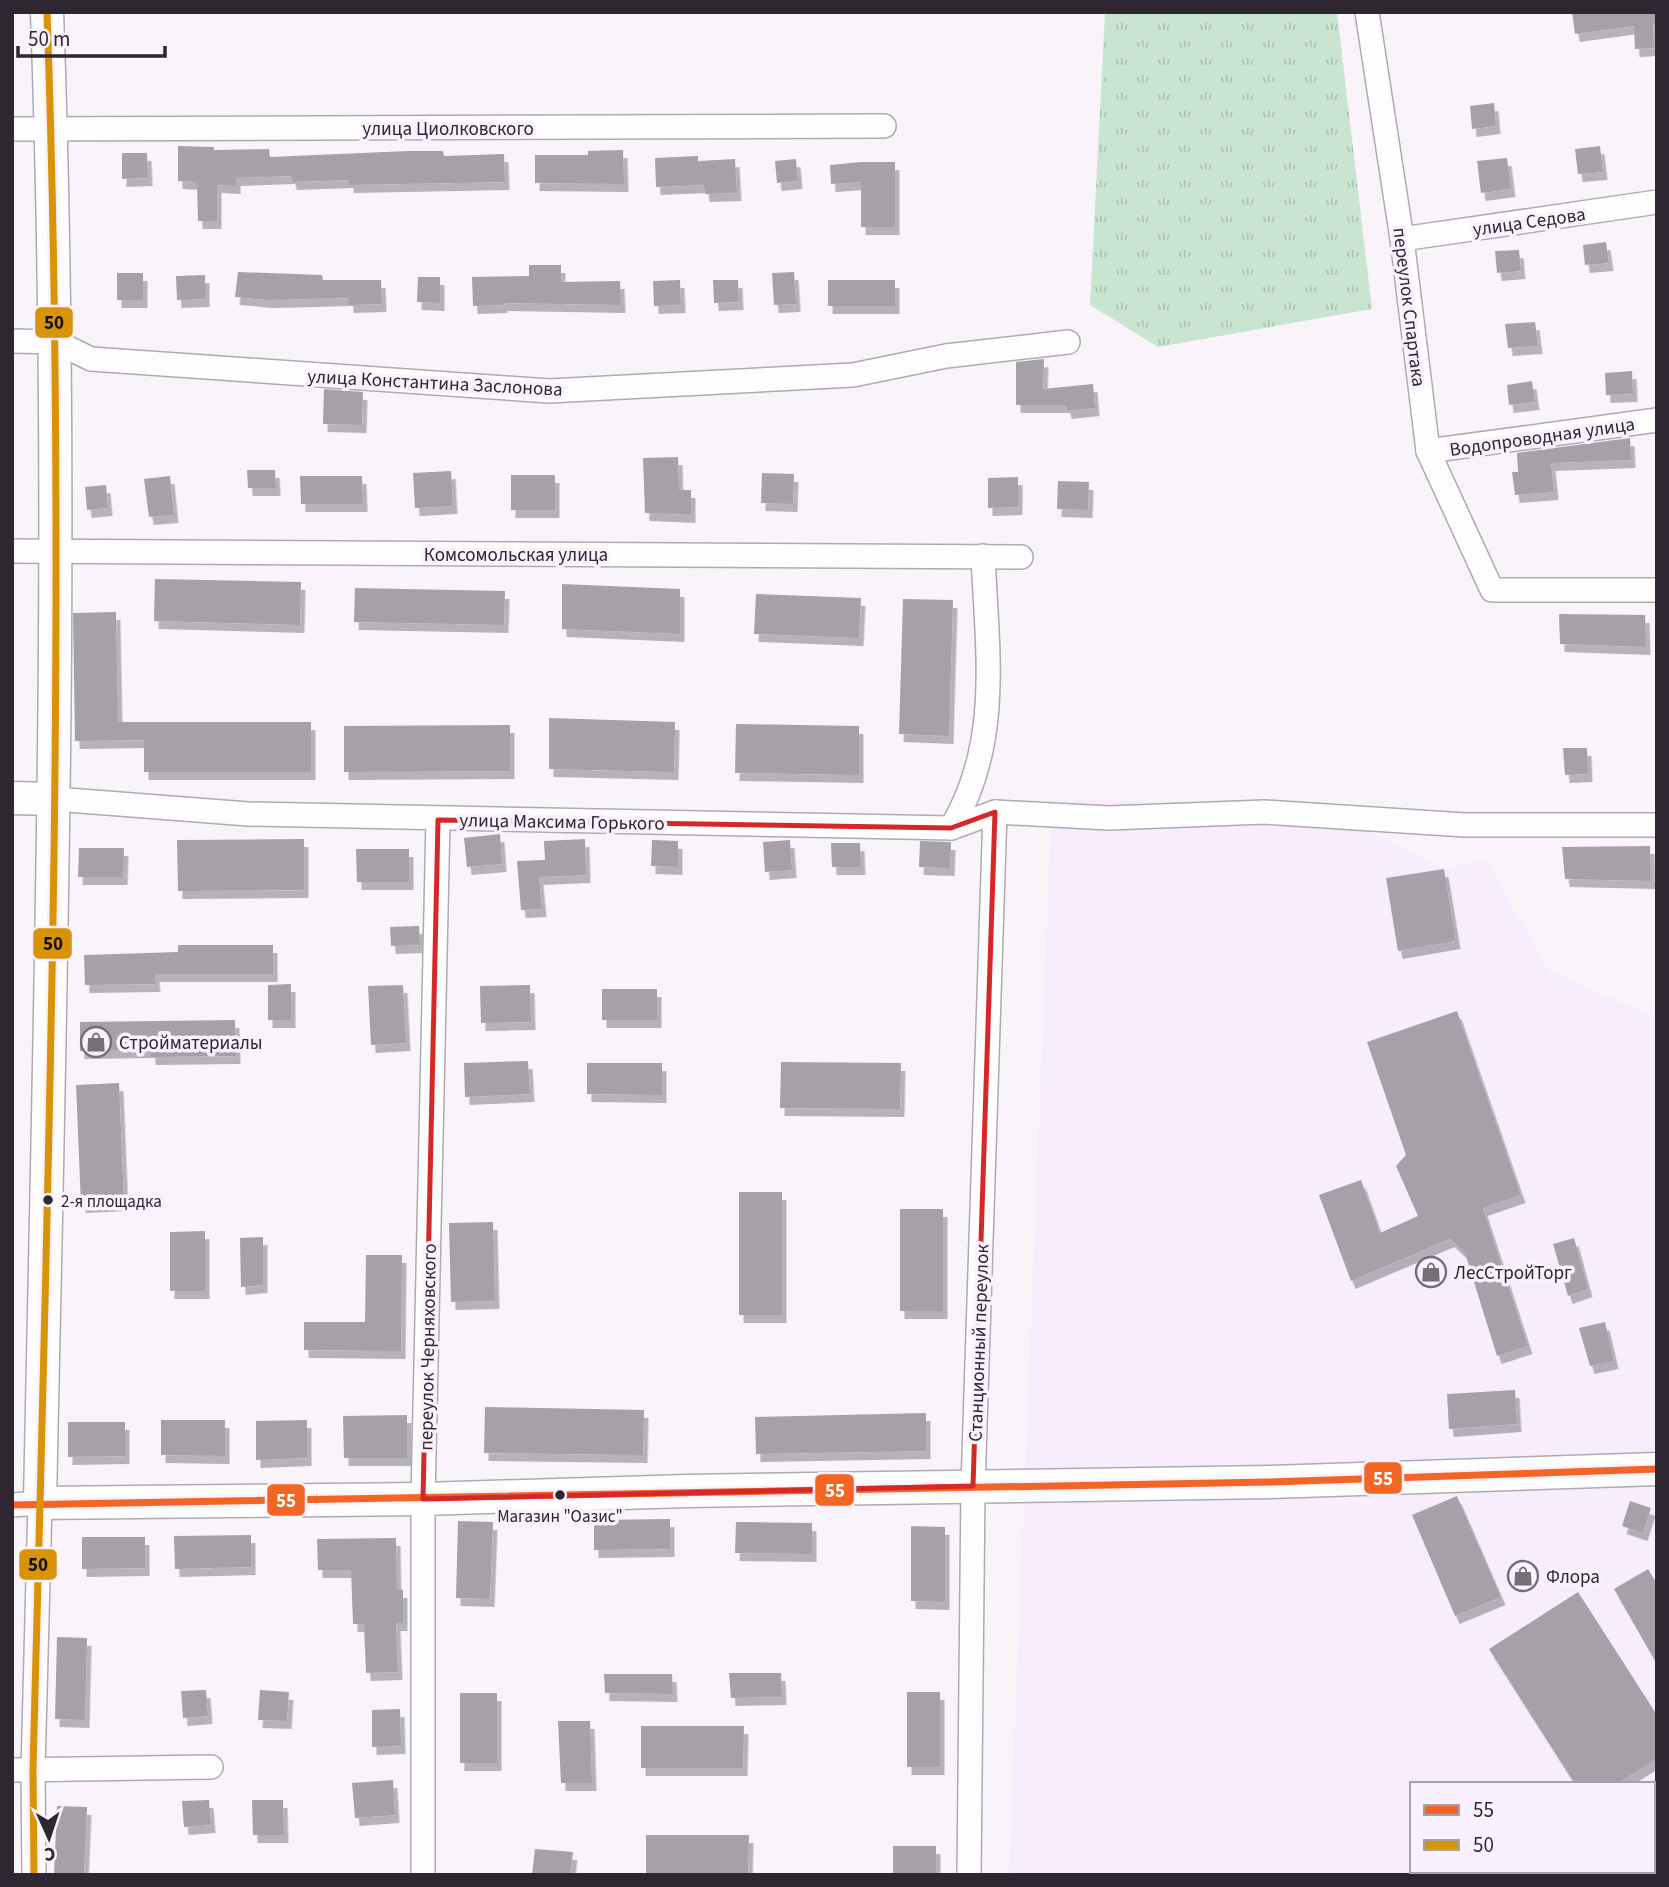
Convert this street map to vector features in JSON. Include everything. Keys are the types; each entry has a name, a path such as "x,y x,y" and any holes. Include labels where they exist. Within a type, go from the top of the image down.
{"street":[{"path":"34,1875 22,1770 26,1504 55,799 56,342 47,12"},
{"name":"переулок Спартака","path":"1367,12 1402,239 1428,451 1492,590 1657,590"},
{"name":"улица Циолковского","path":"12,129 884,126"},
{"name":"улица Седова","path":"1402,239 1657,202"},
{"name":"улица Константина Заслонова","path":"12,341 56,342 91,359 549,391 853,375 946,356 1068,342"},
{"name":"Водопроводная улица","path":"1428,451 1657,420"},
{"name":"Комсомольская улица","path":"12,551 1021,556"},
{"path":"951,828 977,776 985,737 988,689 984,556"},
{"name":"улица Максима Горького","path":"12,798 247,814 438,820 951,828 995,812 1109,818 1264,812 1501,824 1657,825"},
{"name":"Станционный переулок","path":"969,1875 973,1486 995,812"},
{"name":"переулок Черняховского","path":"423,1875 423,1499 438,820"},
{"path":"26,1504 1270,1482 1657,1469"},
{"path":"22,1770 211,1767"}],"highlighted area":[{"path":"995,812 973,1486 423,1499 438,820 951,828"}],"shaded area":[{"path":"1052,799 1318,806 1444,869 1485,859 1549,971 1657,1018 1657,1875 1009,1875"}],"green space":[{"path":"1105,12 1337,12 1372,309 1158,347 1090,305"}],"building":[{"path":"1572,12 1657,12 1657,23 1653,24 1654,48 1635,49 1634,26 1575,34"},
{"path":"1494,103 1496,126 1472,129 1470,106"},
{"path":"178,146 214,147 214,150 269,149 270,157 408,151 443,151 444,156 504,154 505,182 349,185 349,180 292,182 291,176 236,178 236,186 217,185 217,221 198,221 197,182 178,181"},
{"path":"1600,146 1603,172 1578,174 1575,149"},
{"path":"623,150 624,184 535,183 535,155 588,155 588,151"},
{"path":"122,153 147,153 148,178 122,179"},
{"path":"698,156 698,161 735,159 737,193 705,194 704,185 656,187 655,158"},
{"path":"1507,158 1511,189 1481,193 1477,161"},
{"path":"796,159 798,181 777,183 775,161"},
{"path":"895,162 895,227 861,227 861,182 831,184 830,165"},
{"path":"1606,242 1609,263 1585,265 1583,245"},
{"path":"1519,250 1521,271 1497,273 1495,251"},
{"path":"529,265 561,265 561,282 620,281 621,305 503,303 473,306 472,277 529,276"},
{"path":"238,272 322,275 323,280 381,280 382,304 349,305 349,298 269,300 235,297"},
{"path":"794,272 796,304 774,305 772,273"},
{"path":"117,273 143,273 143,300 117,300"},
{"path":"205,275 205,299 177,300 176,276"},
{"path":"418,277 440,277 440,303 417,302"},
{"path":"680,280 681,305 654,306 653,281"},
{"path":"713,280 738,280 739,302 714,303"},
{"path":"828,280 895,280 895,306 828,306"},
{"path":"1535,322 1538,346 1508,348 1505,324"},
{"path":"1044,359 1043,389 1093,384 1095,408 1067,411 1066,405 1016,405 1016,362"},
{"path":"1632,371 1633,394 1606,395 1605,373"},
{"path":"1532,381 1535,402 1509,405 1507,385"},
{"path":"324,389 363,392 362,425 323,424"},
{"path":"1630,438 1631,460 1551,463 1554,492 1515,495 1512,472 1518,472 1517,453"},
{"path":"678,457 679,490 691,490 691,515 645,513 643,458"},
{"path":"247,470 275,470 276,488 248,488"},
{"path":"451,471 453,506 415,508 413,473"},
{"path":"762,473 794,474 793,504 761,503"},
{"path":"511,475 555,475 555,510 511,510"},
{"path":"170,476 174,515 149,517 144,479"},
{"path":"300,476 362,476 363,504 301,504"},
{"path":"1018,477 1018,507 988,508 988,478"},
{"path":"1058,481 1089,482 1088,510 1057,509"},
{"path":"106,485 108,508 87,510 85,487"},
{"path":"155,579 301,582 300,625 154,621"},
{"path":"562,584 680,589 680,634 562,629"},
{"path":"355,588 505,591 504,625 354,622"},
{"path":"756,594 861,598 859,638 754,634"},
{"path":"903,599 953,600 949,736 899,734"},
{"path":"116,612 118,722 311,722 311,772 144,772 144,740 75,741 73,613"},
{"path":"1559,614 1645,615 1646,647 1560,644"},
{"path":"549,718 675,722 674,772 549,769"},
{"path":"736,724 859,726 859,775 735,773"},
{"path":"510,725 510,771 344,772 344,726"},
{"path":"1563,748 1587,748 1588,774 1565,775"},
{"path":"500,834 502,864 467,867 464,838"},
{"path":"304,839 304,890 178,891 177,840"},
{"path":"585,839 586,875 539,877 542,909 521,910 517,861 545,860 544,841"},
{"path":"652,840 678,841 678,867 651,866"},
{"path":"790,840 792,870 765,872 763,842"},
{"path":"920,841 951,842 950,868 919,867"},
{"path":"831,843 860,843 861,867 832,867"},
{"path":"1650,846 1651,881 1565,879 1562,847"},
{"path":"79,848 124,848 123,877 78,877"},
{"path":"356,849 409,849 409,882 357,882"},
{"path":"1444,869 1456,941 1398,951 1386,878"},
{"path":"419,926 420,945 391,946 390,927"},
{"path":"178,945 273,945 273,974 155,974 156,984 85,985 84,955 178,952"},
{"path":"291,984 291,1020 268,1020 268,985"},
{"path":"403,985 406,1043 371,1045 368,986"},
{"path":"530,985 531,1022 481,1023 480,986"},
{"path":"602,989 657,989 657,1020 602,1020"},
{"path":"1457,1011 1521,1195 1483,1208 1528,1346 1497,1356 1465,1253 1450,1239 1351,1281 1319,1195 1361,1180 1380,1233 1418,1216 1396,1166 1406,1155 1367,1042"},
{"path":"235,1020 236,1056 151,1057 151,1050 80,1051 80,1022"},
{"path":"528,1061 530,1094 465,1097 464,1063"},
{"path":"781,1062 901,1063 900,1109 780,1108"},
{"path":"587,1063 662,1063 662,1095 587,1094"},
{"path":"119,1083 124,1203 81,1205 76,1085"},
{"path":"739,1192 782,1192 782,1315 739,1315"},
{"path":"900,1209 943,1209 943,1311 900,1311"},
{"path":"493,1222 495,1301 451,1302 449,1223"},
{"path":"205,1231 205,1291 170,1291 170,1232"},
{"path":"263,1237 263,1285 241,1287 240,1238"},
{"path":"1574,1238 1588,1289 1568,1296 1553,1244"},
{"path":"366,1255 402,1255 401,1351 304,1350 304,1322 365,1322"},
{"path":"1605,1322 1614,1361 1590,1366 1579,1328"},
{"path":"1515,1390 1517,1424 1449,1429 1447,1394"},
{"path":"485,1407 644,1410 643,1455 484,1453"},
{"path":"926,1413 926,1451 756,1454 755,1417"},
{"path":"407,1415 407,1458 344,1458 343,1416"},
{"path":"161,1420 225,1420 225,1456 161,1455"},
{"path":"307,1420 307,1458 256,1460 256,1421"},
{"path":"68,1422 125,1422 125,1456 68,1457"},
{"path":"1457,1496 1501,1597 1455,1616 1412,1515"},
{"path":"1630,1501 1651,1508 1643,1533 1622,1526"},
{"path":"670,1519 670,1549 594,1550 594,1520"},
{"path":"458,1521 493,1522 490,1599 456,1598"},
{"path":"736,1522 812,1523 812,1554 735,1553"},
{"path":"911,1526 945,1527 945,1602 911,1601"},
{"path":"251,1535 251,1567 175,1569 174,1536"},
{"path":"82,1537 145,1537 145,1568 82,1569"},
{"path":"396,1538 397,1590 403,1590 403,1623 396,1623 398,1672 366,1673 364,1624 353,1624 351,1570 318,1570 317,1539"},
{"path":"1648,1569 1657,1584 1657,1664 1614,1589"},
{"path":"1578,1592 1657,1715 1657,1759 1620,1782 1574,1782 1489,1649"},
{"path":"57,1637 87,1638 85,1720 55,1719"},
{"path":"729,1673 781,1673 782,1697 731,1698"},
{"path":"604,1674 672,1674 673,1694 605,1693"},
{"path":"206,1690 208,1716 183,1718 181,1691"},
{"path":"260,1690 289,1692 287,1721 258,1720"},
{"path":"907,1692 940,1692 940,1767 907,1767"},
{"path":"460,1693 497,1693 497,1763 460,1763"},
{"path":"400,1709 401,1746 372,1747 372,1710"},
{"path":"558,1721 590,1721 592,1783 561,1783"},
{"path":"641,1726 744,1726 743,1768 641,1768"},
{"path":"393,1780 395,1815 355,1818 352,1783"},
{"path":"209,1800 211,1825 184,1827 182,1801"},
{"path":"252,1800 283,1800 284,1835 253,1835"},
{"path":"57,1806 87,1807 84,1875 54,1875"},
{"path":"646,1835 749,1835 748,1875 646,1875"},
{"path":"893,1846 936,1846 936,1875 893,1875"},
{"path":"535,1849 573,1852 570,1875 532,1875"}],"transit line":[{"name":"50","path":"34,1875 33,1770 50,1111 56,672 56,452 47,12"},
{"name":"55","path":"12,1505 1270,1482 1657,1469"}],"place":[{"name":"Стройматериалы","path":"96,1042"},
{"name":"2-я площадка","path":"48,1200"},
{"name":"ЛесСтройТорг","path":"1431,1272"},
{"name":"Магазин \"Оазис\"","path":"560,1495"},
{"name":"Флора","path":"1523,1576"}]}
